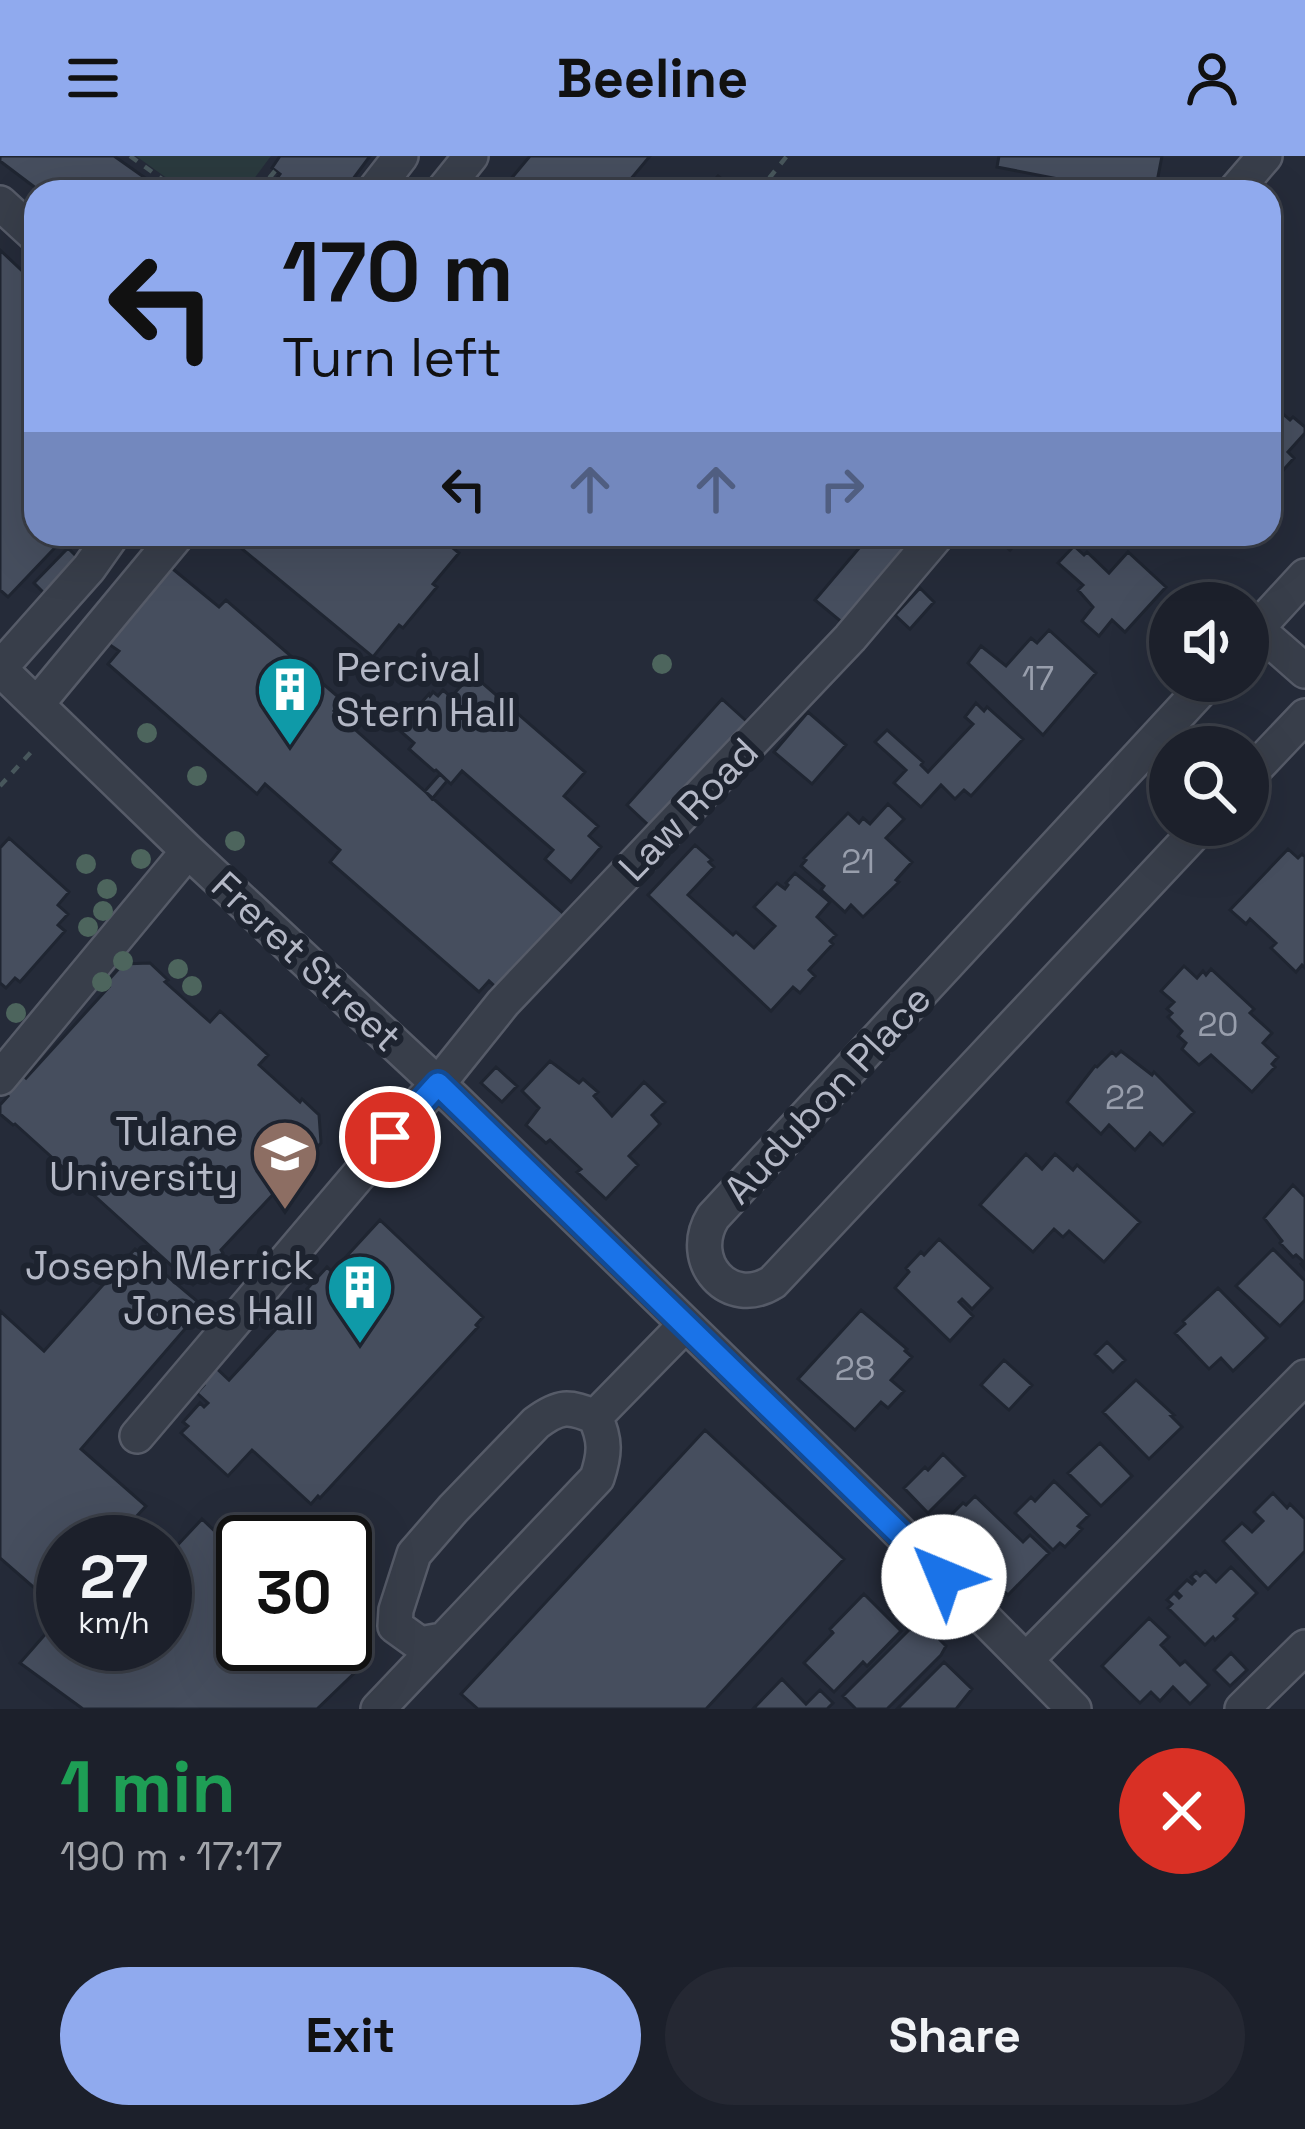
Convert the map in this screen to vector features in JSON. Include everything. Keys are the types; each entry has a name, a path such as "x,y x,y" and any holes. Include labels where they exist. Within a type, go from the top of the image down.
{"street":[{"path":"382,180 401,156"},
{"path":"452,180 471,156"},
{"path":"1244,180 1265,156"},
{"path":"0,202 24,225"},
{"path":"0,668 105,546"},
{"path":"37,704 168,546"},
{"name":"Law Road","path":"137,1436 502,1003 834,655 928,546"},
{"path":"1269,615 1305,576"},
{"path":"1269,646 1305,671"},
{"name":"Freret Street","path":"0,668 438,1084 889,1522 1074,1709"},
{"name":"Audubon Place","path":"1167,726 1190,702"},
{"path":"1269,754 1305,716"},
{"name":"Audubon Place","path":"1149,746 712,1217 703,1250 714,1275 741,1290 760,1289 773,1282 1182,846"},
{"path":"0,1078 188,851"},
{"path":"595,1417 686,1325"},
{"path":"1026,1660 1305,1377"},
{"path":"379,1709 597,1478 604,1436 595,1417 574,1407 551,1412 536,1423 414,1554 395,1626 419,1644 442,1640"},
{"path":"1242,1709 1305,1647"}],"path":[{"path":"130,156 163,180"},
{"path":"768,180 787,156"},
{"path":"268,180 275,171"},
{"path":"0,786 33,750"}],"shaded area":[{"path":"136,156 271,156 253,180 169,180"}],"building":[{"path":"0,156 114,156 148,180 25,180 0,161"},
{"path":"280,156 370,156 352,180 276,180 280,174 272,168"},
{"path":"530,156 650,156 630,180 510,180"},
{"path":"999,156 1162,156 1157,180 1064,180 997,167"},
{"path":"0,250 24,273 24,546 57,546 8,597 0,590"},
{"path":"1281,412 1305,427 1288,452 1294,458 1281,473"},
{"path":"239,546 451,546 459,553 433,584 437,587 373,657"},
{"path":"861,546 910,546 844,624 815,600"},
{"path":"1074,546 1109,573 1128,552 1161,582 1149,582 1149,606 1125,632 1112,620 1099,636 1082,621 1093,607 1078,590 1083,585 1058,563"},
{"path":"68,548 81,561 47,596 34,583"},
{"name":"Percival Stern Hall","path":"157,556 219,607 226,600 343,701 334,711 582,930 516,1006 489,981 479,992 330,862 340,850 265,784 257,794 108,664 119,651 88,630"},
{"path":"920,588 934,602 910,629 895,615"},
{"path":"1049,630 1096,673 1043,735 968,663 981,646 1006,666 1031,638 1037,643"},
{"path":"472,674 585,772 564,796 598,826 589,836 601,847 571,882 545,859 553,850 462,771 451,784 434,771 409,749 414,743 398,729 429,694 438,696 443,690 451,697"},
{"path":"722,699 754,728 658,834 627,805"},
{"path":"976,703 1023,739 971,796 964,790 955,799 941,785 921,807 894,783 906,770 875,742 887,730 928,772 973,724 965,717"},
{"path":"808,712 846,745 812,784 774,752"},
{"path":"440,774 447,781 432,799 425,791"},
{"path":"888,804 904,819 886,838 912,862 863,917 851,905 845,912 801,866 804,858 848,813 859,823 863,818 870,824"},
{"path":"9,838 69,892 58,905 68,914 58,925 65,931 20,982 15,978 6,988 0,983 0,848"},
{"path":"695,845 714,867 688,895 754,948 775,926 754,907 777,883 785,889 795,873 830,902 817,917 836,935 830,941 833,944 809,970 815,976 800,993 793,987 771,1011 648,895"},
{"path":"1288,849 1298,858 1305,857 1305,968 1302,965 1296,972 1271,948 1276,943 1250,919 1246,924 1230,910"},
{"path":"150,963 210,1022 220,1011 268,1055 259,1065 319,1115 321,1143 193,1285 0,1114 6,1094 109,987 105,984 123,964"},
{"path":"1184,966 1197,978 1211,969 1272,1033 1263,1043 1278,1057 1272,1064 1275,1067 1252,1092 1211,1055 1199,1065 1182,1049 1186,1043 1178,1036 1182,1031 1168,1017 1172,1013 1167,1009 1174,1002 1161,991"},
{"path":"1121,1051 1152,1075 1154,1072 1194,1112 1163,1145 1150,1133 1135,1150 1109,1125 1101,1134 1067,1102 1095,1066 1112,1052 1116,1056"},
{"path":"550,1061 598,1092 594,1096 612,1116 644,1082 665,1102 652,1115 660,1124 629,1156 638,1165 606,1199 550,1140 546,1143 526,1125 539,1108 522,1091"},
{"path":"496,1067 517,1086 502,1102 481,1083"},
{"path":"1026,1154 1042,1169 1055,1154 1073,1170 1077,1165 1140,1222 1104,1262 1069,1231 1063,1237 1054,1229 1033,1252 980,1205"},
{"path":"1293,1185 1305,1197 1305,1269 1304,1262 1280,1243 1264,1218"},
{"name":"Joseph Merrick Jones Hall","path":"380,1220 483,1317 478,1327 311,1504 252,1450 228,1476 181,1433 188,1426 183,1422 200,1403 204,1407 208,1403 197,1393 204,1385 200,1381 214,1366 229,1380 327,1267 332,1272"},
{"path":"939,1239 992,1288 972,1309 962,1299 959,1302 973,1316 950,1341 895,1288 909,1272 906,1268"},
{"path":"135,1249 204,1307 81,1449 146,1506 138,1515 36,1515 36,1589 0,1558 0,1311 44,1351"},
{"path":"1273,1249 1305,1281 1305,1300 1280,1326 1236,1286"},
{"path":"1218,1288 1267,1338 1233,1371 1221,1358 1209,1369 1175,1333"},
{"path":"861,1310 912,1357 891,1380 904,1391 888,1408 881,1402 855,1430 798,1379"},
{"path":"1107,1342 1125,1360 1113,1372 1095,1354"},
{"path":"1004,1360 1032,1385 1009,1410 981,1385"},
{"path":"1136,1380 1182,1427 1149,1459 1103,1412"},
{"path":"705,1430 844,1559 706,1709 478,1709 461,1694"},
{"path":"1100,1443 1132,1476 1101,1506 1068,1473"},
{"path":"943,1454 965,1476 928,1513 904,1488"},
{"path":"1054,1481 1089,1515 1065,1547 1060,1543 1053,1550 1015,1513"},
{"path":"1273,1493 1305,1519 1305,1551 1268,1589 1223,1541 1242,1523 1252,1532 1263,1521 1254,1512"},
{"path":"975,1496 1023,1542 1030,1535 1049,1553 1008,1595 939,1531"},
{"path":"202,1519 216,1532 216,1671 356,1671 317,1709 83,1709 20,1663 36,1645 36,1671 192,1671 192,1530"},
{"path":"1231,1567 1257,1593 1234,1616 1237,1619 1205,1645 1168,1608 1172,1604 1167,1600 1174,1593 1179,1598 1176,1591 1187,1580 1192,1584 1196,1572 1200,1576 1205,1571 1216,1582"},
{"path":"864,1594 901,1631 834,1692 804,1663"},
{"path":"1149,1618 1169,1637 1161,1645 1209,1685 1190,1704 1173,1687 1160,1701 1151,1692 1140,1703 1102,1666"},
{"path":"921,1621 946,1646 941,1655 887,1709 856,1709 843,1696"},
{"path":"1231,1653 1247,1670 1230,1686 1214,1670"},
{"path":"944,1662 972,1689 956,1709 897,1709"},
{"path":"782,1679 806,1704 820,1690 833,1703 827,1709 753,1709"}],"place":[{"name":"Percival Stern Hall","path":"290,748"},
{"name":"Tulane University","path":"285,1212"},
{"name":"Joseph Merrick Jones Hall","path":"360,1346"}],"route":[{"path":"390,1137 438,1084 944,1577"}]}
